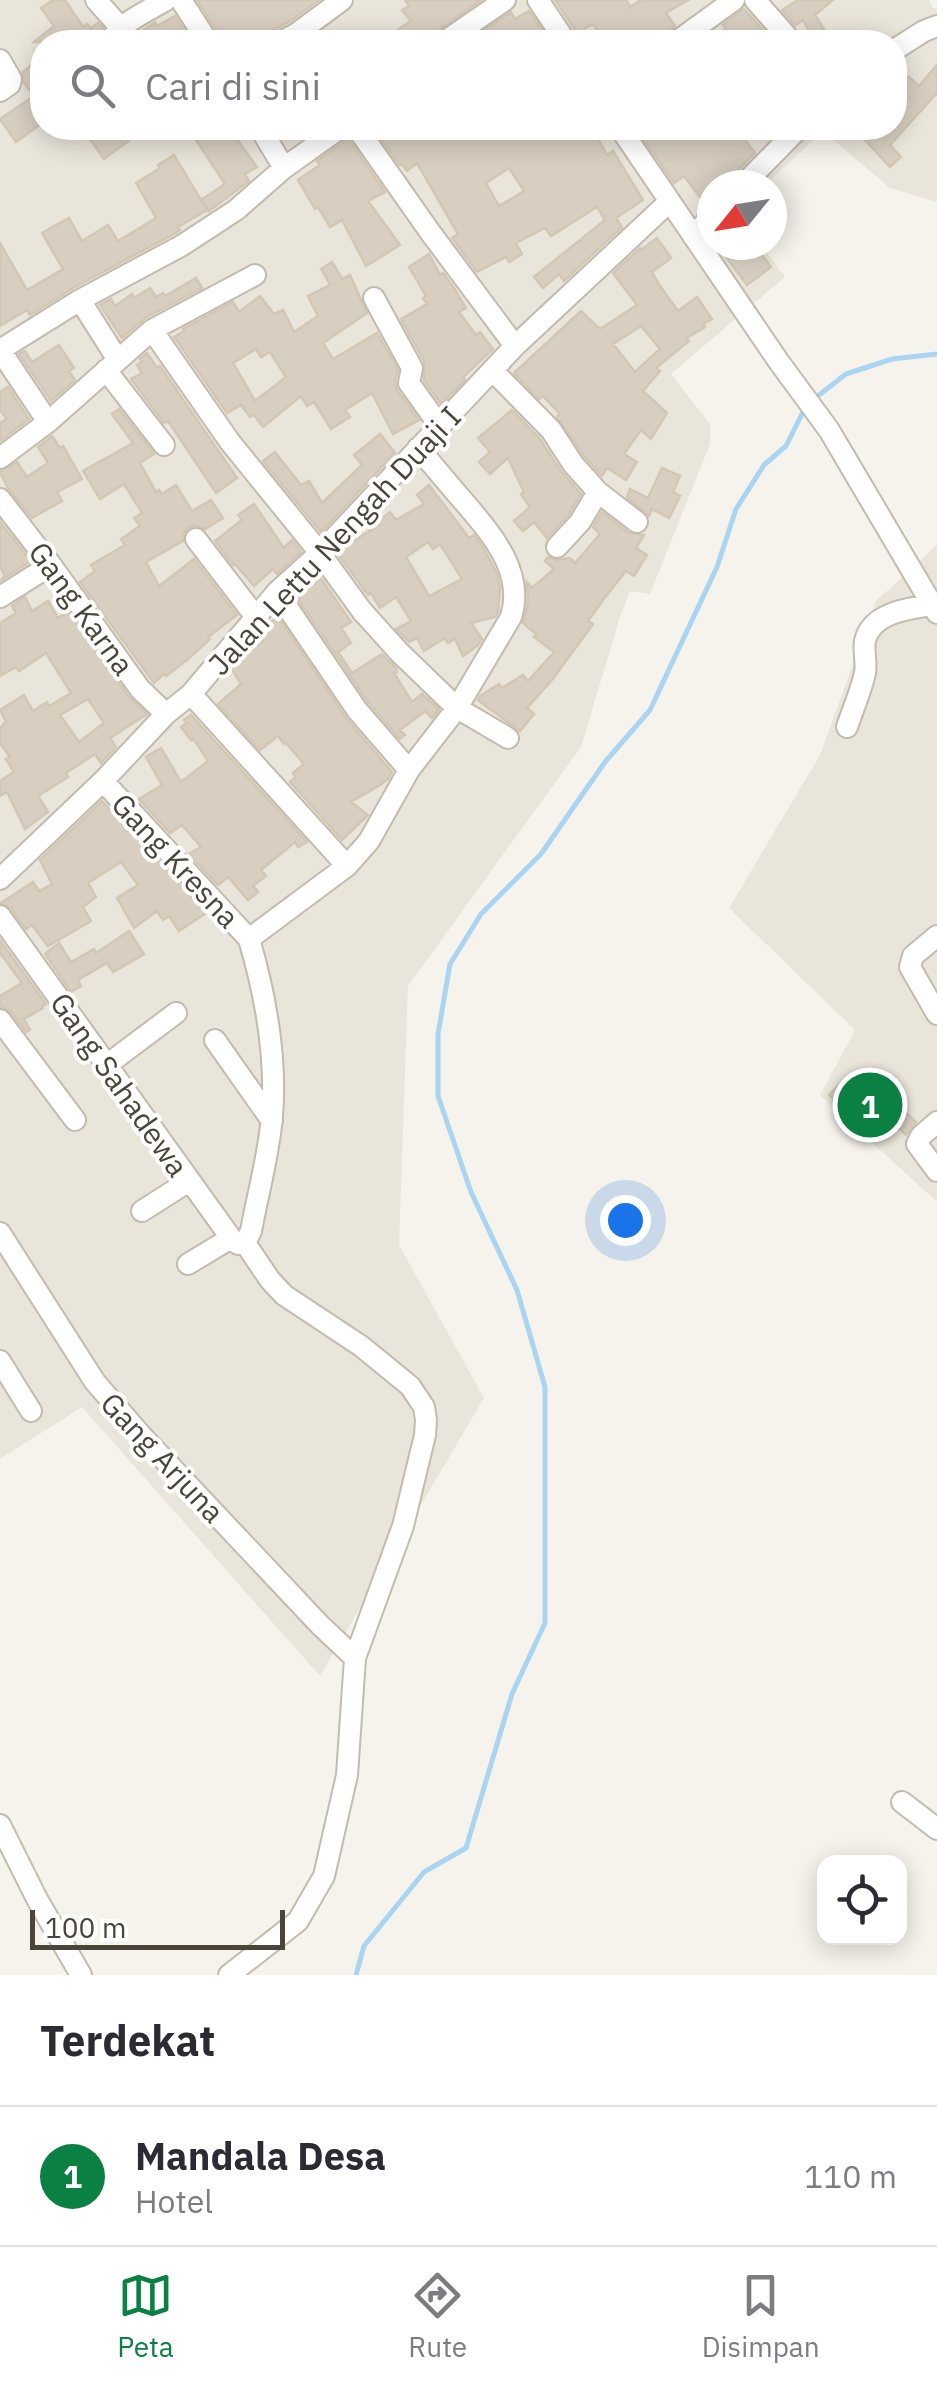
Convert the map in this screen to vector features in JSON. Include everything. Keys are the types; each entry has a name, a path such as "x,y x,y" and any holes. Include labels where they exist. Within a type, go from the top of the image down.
{"street":[{"path":"96,0 113,30"},
{"path":"123,30 166,0"},
{"path":"180,0 200,30"},
{"path":"305,30 342,0"},
{"path":"461,30 504,0"},
{"path":"538,0 558,30"},
{"path":"693,30 734,0"},
{"path":"755,0 781,30"},
{"path":"907,41 937,26"},
{"path":"0,60 10,77 5,86"},
{"path":"267,140 284,168"},
{"path":"48,422 0,350 80,300 195,238 323,140"},
{"path":"365,140 515,346"},
{"path":"628,140 829,430 934,609 894,612 870,630 865,640 866,672 847,726"},
{"path":"758,170 787,140"},
{"name":"Jalan Lettu Nengah Duaji I","path":"5,867 103,780 166,714 191,694 255,616 320,553 515,346 669,202"},
{"path":"692,236 697,231"},
{"path":"0,458 48,422 152,330 256,275"},
{"path":"374,298 412,368 408,383 439,425"},
{"path":"80,300 112,365 164,444"},
{"path":"152,330 230,442 320,553 362,612 457,708 508,738"},
{"path":"494,371 551,430 573,464 598,492 637,522"},
{"path":"188,1264 251,1231 272,1121 273,1057 266,1001 249,940 347,866 369,842 409,770 457,708 511,617 515,595 497,542 418,448"},
{"path":"558,547 580,522 598,492"},
{"name":"Gang Karna","path":"0,499 140,689 166,714"},
{"path":"196,540 255,616"},
{"path":"0,597 52,565"},
{"path":"278,592 356,710 409,770"},
{"path":"191,694 347,866"},
{"name":"Gang Kresna","path":"103,780 249,940"},
{"name":"Gang Sahadewa","path":"0,916 189,1181 270,1280 284,1295 362,1346 410,1386 424,1407 426,1435 403,1526 355,1658"},
{"path":"937,936 913,956 910,967 937,1014"},
{"path":"108,1064 176,1012"},
{"path":"0,1020 75,1120"},
{"path":"215,1040 272,1121"},
{"path":"937,1122 917,1144 937,1171"},
{"path":"142,1211 189,1181"},
{"name":"Gang Arjuna","path":"0,1234 100,1388 355,1658"},
{"path":"0,1361 32,1410"},
{"path":"229,1975 298,1921 324,1876 346,1776 355,1658"},
{"path":"902,1802 937,1829"},
{"path":"0,1825 80,1975"}],"shaded area":[{"path":"0,0 929,0 937,9 937,202 890,188 834,140 907,140 907,30 30,30 30,140 813,140 781,170 697,170 697,260 772,260 785,277 671,374 710,424 710,444 650,594 630,591 581,747 408,986 399,1245 484,1398 320,1676 82,1407 0,1459"},
{"path":"937,545 937,1202 820,1095 855,1030 729,908 820,755 876,601"}],"building":[{"path":"53,0 65,0 83,27 87,24 91,28 98,23 103,28 49,30 54,26 41,8"},
{"path":"197,0 319,0 273,30 217,30"},
{"path":"405,0 481,0 439,30 397,30 411,21 402,10 409,6"},
{"path":"555,0 626,0 630,7 641,0 688,0 666,13 675,26 671,30 597,30 593,24 575,30"},
{"path":"798,0 833,0 815,15 822,30 809,30 803,20 795,25 782,10"},
{"path":"744,9 763,30 724,30 723,25"},
{"path":"529,11 542,30 485,30 511,12 515,19"},
{"path":"175,16 184,30 143,30 155,22 157,26"},
{"path":"937,65 937,93 907,126 907,79 919,86"},
{"path":"30,66 30,91 24,83 23,72"},
{"path":"30,99 30,132 16,142 0,119"},
{"path":"91,140 130,140 104,159"},
{"path":"196,140 238,140 257,167 245,174 249,181 209,211 201,200 225,184"},
{"path":"349,140 385,192 368,201 400,245 366,266 342,220 330,227 298,180 320,165 317,161"},
{"path":"382,140 599,140 607,155 613,151 643,200 616,218 622,227 564,281 559,274 543,288 534,277 605,220 597,207 551,236 545,228 516,243 522,254 509,262 506,257 477,272 452,238 458,234 417,163 407,171","holes":["509,168 524,191 499,206 486,183"]},
{"path":"644,140 745,140 755,153 738,170 697,170 697,193 684,176 674,183"},
{"path":"865,140 895,140 890,145 901,157 890,167"},
{"path":"174,155 207,210 178,227 180,230 174,234 30,315 27,310 0,326 0,243 27,290 63,269 42,233 69,218 82,241 108,225 118,241 156,218 136,183"},
{"path":"657,238 671,258 652,272 660,286 678,311 697,297 712,319 656,368 660,371 643,391 667,413 651,439 641,430 624,454 637,462 626,480 607,468 602,476 557,417 560,414 514,373 581,311 600,329 637,305 613,273","holes":["641,326 660,349 635,372 613,344"]},
{"path":"429,254 466,308 459,312 476,335 480,332 493,349 441,404 424,380 424,361 401,319 427,304 409,267"},
{"path":"728,260 766,260 771,267 747,285"},
{"path":"332,262 342,279 350,275 367,313 323,343 333,359 377,333 398,370 397,390 419,420 393,434 372,393 345,410 350,417 331,429 314,402 307,406 301,396 263,427 241,405 227,413 174,337 233,302 239,312 260,296 274,314 283,310 294,332 318,316 308,296 330,284 321,269","holes":["256,349 261,357 270,352 286,377 255,401 233,363"]},
{"path":"196,278 202,288 145,318 122,338 100,305 111,299 115,306 150,288 156,297 163,293 165,296"},
{"path":"59,345 74,368 69,371 75,380 51,401 19,354 25,351 32,362"},
{"path":"147,353 237,478 216,493 168,421 164,423 131,379 142,373 137,365"},
{"path":"8,387 29,419 0,441 0,423 7,419 0,410 0,392"},
{"path":"119,409 154,454 140,463 156,492 162,494 176,485 192,511 211,500 223,518 205,529 195,525 188,528 183,541 146,562 159,586 194,559 237,615 208,637 187,660 154,683 80,582 95,571 91,565 125,545 121,539 140,526 134,518 142,513 124,484 100,499 83,471 133,443 112,414"},
{"path":"512,410 540,439 581,494 547,538 534,522 523,531 514,521 530,507 508,458 490,474 479,462 490,452 478,438"},
{"path":"380,434 395,453 321,532 263,461 275,452 301,485 309,481 322,503 362,465 354,455"},
{"path":"52,436 60,448 63,446 82,479 57,492 62,501 32,518 0,472 17,462 27,477 48,463 38,447"},
{"path":"662,468 680,476 673,492 680,496 669,518 652,509 649,516 627,497 630,489 648,498"},
{"path":"429,485 469,538 474,535 497,574 498,612 495,617 471,623 482,639 463,656 455,639 448,643 445,638 424,651 417,638 409,642 396,629 411,621 396,597 380,608 338,554 352,539 380,524 390,512 396,520 424,504 417,495","holes":["428,542 433,549 440,544 462,579 429,596 406,557"]},
{"path":"254,504 284,548 292,540 301,552 277,574 273,569 254,586 215,541 242,520 238,515"},
{"path":"602,512 629,533 644,535 636,548 647,555 634,576 626,571 603,600 588,621 593,624 527,708 534,714 520,731 478,700 499,684 502,688 523,675 528,681 554,652 523,623 528,603 527,582 532,588 554,569 545,561 548,557 570,558 575,563 600,534 593,527"},
{"path":"0,522 31,561 0,581 5,576 0,567"},
{"path":"318,574 351,622 341,628 351,643 338,652 352,673 382,654 396,668 394,673 412,702 422,694 439,709 432,718 425,711 400,730 405,735 400,739 368,702 296,596 315,584 311,579"},
{"path":"25,597 32,611 48,601 58,618 68,612 129,697 147,714 110,738 116,747 101,763 95,754 38,796 48,812 25,829 7,792 0,796 0,781 14,772 0,743 0,728 6,722 0,710 24,695 33,711 71,693 46,653 19,671 16,667 0,676 0,623 16,613 12,606","holes":["88,699 104,723 79,742 60,715"]},
{"path":"278,617 346,718 392,772 380,785 351,802 368,815 342,840 290,782 296,777 293,773 304,764 286,743 278,736 260,750 218,704 241,684 231,668 263,642 259,635"},
{"path":"191,715 307,842 298,847 295,842 261,870 266,876 253,886 258,892 248,900 228,877 218,885 189,854 201,847 182,825 170,833 139,799 162,785 146,757 161,748 181,782 208,761 181,727"},
{"path":"102,801 206,913 179,931 169,916 163,920 157,911 134,928 117,898 138,885 121,862 88,883 96,897 83,907 91,921 48,946 32,925 26,929 11,908 1,903 33,882 39,891 52,884 40,860"},
{"path":"129,931 144,954 113,972 107,963 78,980 81,986 71,992 45,954 59,943 71,962 94,949 96,953"},
{"path":"0,940 46,1004 24,1019 30,1030 26,1032 10,1011 0,1006 0,996 22,983 0,953"},
{"path":"848,1076 868,1095 884,1077 898,1089 890,1098 916,1122 906,1135 889,1119 872,1137 829,1095"}],"waterway":[{"path":"814,399 846,374 892,359 937,354"},
{"path":"356,1975 364,1946 424,1872 466,1848 512,1694 545,1623 545,1387 517,1290 471,1192 438,1096 438,1034 450,964 481,914 541,854 605,762 650,710 717,567 736,509 764,465 786,446 806,406"}],"place":[{"name":"Mandala Desa","path":"870,1105"}]}
